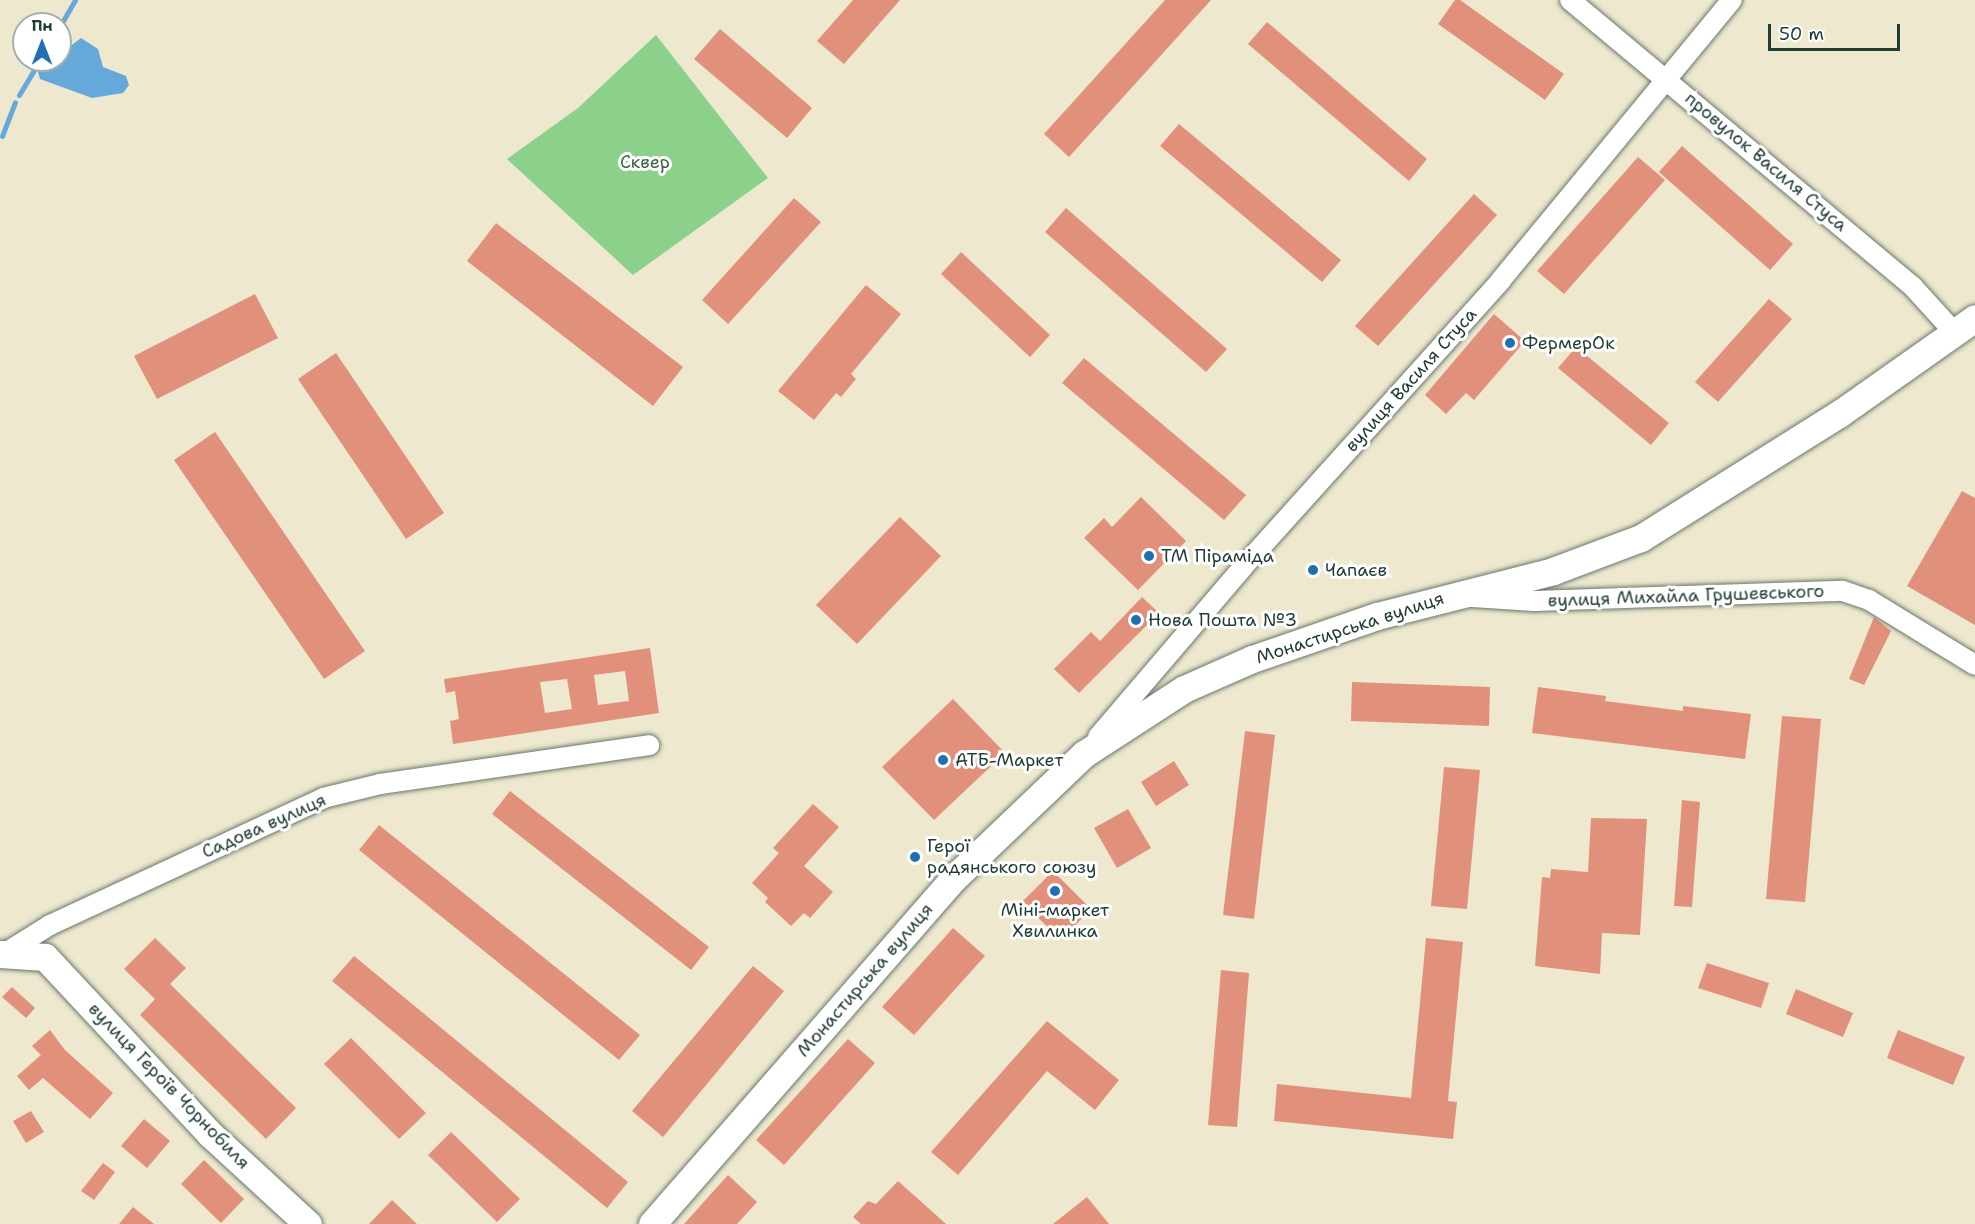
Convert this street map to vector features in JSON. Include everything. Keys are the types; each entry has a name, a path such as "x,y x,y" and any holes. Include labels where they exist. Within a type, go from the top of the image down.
{"main road":[{"name":"Монастирська вулиця","path":"652,1224 952,880 1084,754 1184,689 1309,638 1450,596 1553,572 1641,538 1839,414 1964,325"},
{"name":"вулиця Героїв Чорнобиля","path":"12,953 45,957 210,1134 308,1224"}],"street":[{"name":"провулок Василя Стуса","path":"1570,0 1913,286 1964,325"},
{"name":"вулиця Василя Стуса","path":"1084,754 1243,567 1501,280 1732,0"},
{"name":"вулиця Михайла Грушевського","path":"1450,596 1534,601 1843,591 1869,600 1975,665"},
{"name":"Садова вулиця","path":"12,953 51,925 323,798 380,784 649,745"}],"green space":[{"name":"Сквер","path":"656,35 768,178 633,275 507,159 578,108"}],"water":[{"path":"81,38 98,49 103,67 126,76 129,85 123,93 92,98 40,79 38,72 72,72 72,45"}],"building":[{"path":"853,0 900,0 844,64 817,41"},
{"path":"1165,0 1211,0 1069,157 1044,134"},
{"path":"1455,0 1460,0 1564,74 1545,100 1438,24"},
{"path":"1267,22 1427,159 1409,181 1248,44"},
{"path":"720,29 812,108 787,138 694,59"},
{"path":"1179,124 1341,260 1322,282 1160,146"},
{"path":"1682,146 1793,244 1770,270 1659,172"},
{"path":"1638,157 1665,180 1564,294 1537,271"},
{"path":"1474,194 1497,215 1378,346 1355,326"},
{"path":"794,198 821,222 728,324 702,300"},
{"path":"1066,208 1227,349 1206,372 1045,232"},
{"path":"496,223 683,367 653,406 467,261"},
{"path":"961,252 1050,335 1030,357 941,274"},
{"path":"866,285 901,314 851,374 856,379 841,397 836,393 814,420 778,391"},
{"path":"255,294 278,338 157,399 134,356"},
{"path":"1769,299 1792,319 1718,402 1695,382"},
{"path":"1494,314 1525,341 1474,400 1466,393 1446,414 1425,395"},
{"path":"1576,347 1669,423 1651,445 1558,368"},
{"path":"336,353 444,513 406,539 298,379"},
{"path":"1084,358 1246,495 1224,520 1062,383"},
{"path":"215,432 365,651 324,679 174,460"},
{"path":"1962,491 1975,498 1975,625 1907,586"},
{"path":"1141,497 1186,541 1138,590 1084,538 1104,518 1112,527"},
{"path":"900,517 941,556 857,644 816,605"},
{"path":"1142,597 1159,613 1079,693 1054,669 1091,632 1100,641"},
{"path":"1874,617 1891,631 1864,685 1849,679"},
{"path":"650,648 659,713 453,744 450,721 459,719 455,691 446,693 444,679","holes":["625,671 629,701 598,705 594,675","567,679 572,709 545,713 540,682"]},
{"path":"1352,682 1490,687 1489,726 1351,721"},
{"path":"1538,687 1606,696 1605,701 1683,711 1683,706 1751,714 1745,759 1532,733"},
{"name":"АТБ-Маркет","path":"953,699 1005,753 934,820 882,767"},
{"path":"1782,716 1821,719 1805,902 1766,899"},
{"path":"1245,731 1275,735 1254,919 1223,915"},
{"path":"1174,761 1189,785 1156,806 1141,782"},
{"path":"1444,767 1480,770 1467,909 1431,906"},
{"path":"510,791 709,947 691,970 492,814"},
{"path":"1682,800 1700,802 1692,907 1674,906"},
{"path":"813,804 839,827 804,866 833,892 810,918 804,913 791,926 765,902 768,898 752,883 779,853 773,848"},
{"path":"1128,809 1151,848 1117,868 1094,828"},
{"path":"1591,818 1647,819 1640,935 1602,933 1600,974 1535,966 1542,877 1550,878 1551,869 1588,872"},
{"path":"379,825 640,1035 619,1060 359,850"},
{"path":"1053,871 1091,909 1061,940 1022,902"},
{"path":"953,928 985,956 914,1035 882,1007"},
{"path":"155,938 186,968 170,984 296,1108 266,1139 140,1015 155,999 124,969"},
{"path":"1426,938 1463,942 1448,1101 1457,1102 1453,1139 1274,1121 1277,1084 1411,1098"},
{"path":"354,956 628,1182 607,1208 332,981"},
{"path":"1707,963 1769,983 1761,1008 1698,988"},
{"path":"753,966 784,991 663,1137 632,1111"},
{"path":"1221,970 1249,973 1237,1127 1208,1125"},
{"path":"12,987 35,1008 26,1018 2,997"},
{"path":"1796,989 1853,1013 1843,1037 1786,1014"},
{"path":"1047,1021 1119,1080 1095,1110 1047,1071 958,1175 931,1152"},
{"path":"50,1030 65,1050 113,1093 90,1119 43,1078 29,1090 17,1076 41,1055 32,1046"},
{"path":"1898,1030 1965,1057 1953,1085 1887,1058"},
{"path":"351,1038 426,1113 399,1139 324,1064"},
{"path":"848,1039 875,1063 784,1165 756,1140"},
{"path":"31,1111 44,1132 26,1143 13,1121"},
{"path":"144,1119 170,1141 147,1168 121,1146"},
{"path":"451,1132 520,1199 497,1222 428,1155"},
{"path":"204,1160 244,1199 221,1223 181,1184"},
{"path":"103,1163 115,1172 94,1200 81,1191"},
{"path":"728,1175 757,1202 737,1224 684,1224"},
{"path":"898,1181 946,1224 861,1224 853,1217 868,1201 876,1204"},
{"path":"1087,1197 1109,1224 1053,1224"},
{"path":"392,1200 417,1224 369,1224"},
{"path":"133,1207 154,1224 119,1224"}],"waterway":[{"path":"68,12 75,0"},
{"path":"19,95 33,72"},
{"path":"2,136 15,102"}],"place":[{"name":"ФермерОк","path":"1510,343"},
{"name":"ТМ Піраміда","path":"1149,556"},
{"name":"Чапаєв","path":"1313,570"},
{"name":"Нова Пошта №3","path":"1136,620"},
{"name":"АТБ-Маркет","path":"943,760"},
{"name":"Герої радянського союзу","path":"915,857"},
{"name":"Міні-маркет Хвилинка","path":"1055,891"}]}
